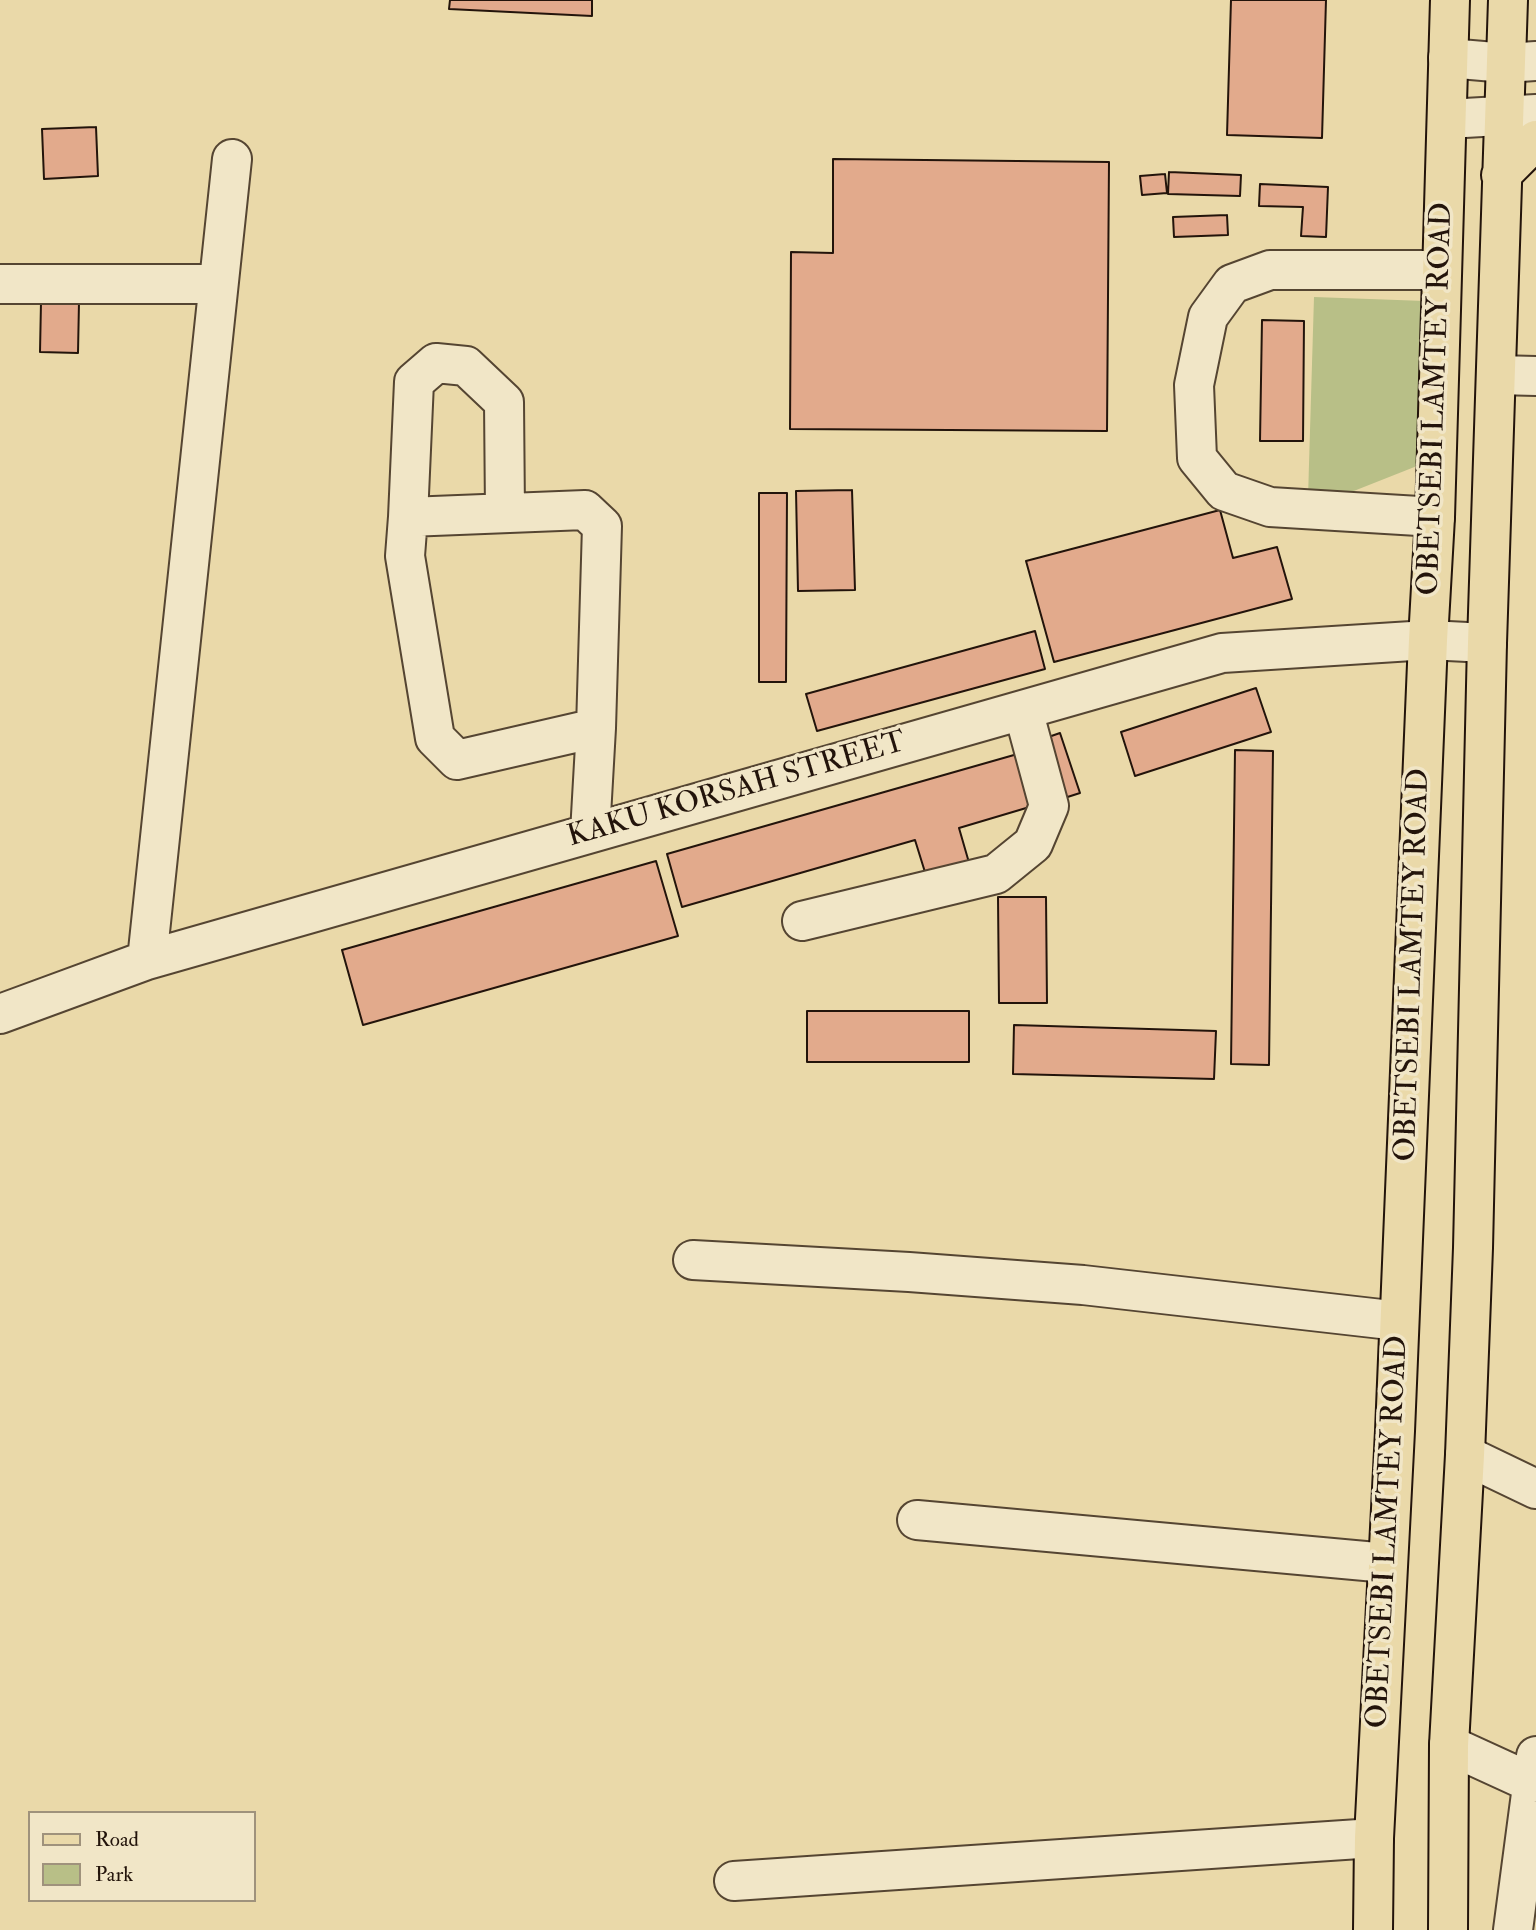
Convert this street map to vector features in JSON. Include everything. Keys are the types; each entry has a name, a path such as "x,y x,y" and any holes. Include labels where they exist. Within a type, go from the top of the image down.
{"main road":[{"name":"OBETSEBI LAMTEY ROAD","path":"1373,1930 1374,1838 1435,517 1450,0"},
{"name":"OBETSEBI LAMTEY ROAD","path":"1448,1930 1449,1745 1473,1248 1501,175 1521,114 1521,62 1508,0"},
{"path":"1522,0 1529,14 1536,20"},
{"path":"1501,175 1536,140"}],"street":[{"path":"1448,58 1521,62"},
{"path":"1447,119 1521,114"},
{"path":"147,960 232,159"},
{"path":"1435,517 1270,507 1224,491 1197,458 1194,385 1208,317 1232,284 1270,270 1442,270"},
{"path":"0,284 218,284"},
{"path":"505,513 503,402 466,366 436,362 414,382 405,556 435,738 457,760 596,728"},
{"path":"1497,375 1536,376"},
{"path":"408,517 585,510 602,526 590,833"},
{"name":"KAKU KORSAH STREET","path":"0,1014 147,960 1222,653 1428,640 1487,643"},
{"path":"802,921 996,874 1033,844 1049,806 1023,710"},
{"path":"693,1260 1083,1285 1399,1321"},
{"path":"1465,1455 1536,1489"},
{"path":"917,1520 1387,1563"},
{"path":"1449,1745 1534,1770 1513,1930"},
{"path":"734,1881 1374,1838"}],"green space":[{"path":"1314,297 1425,301 1422,464 1326,502 1308,498"}],"building":[{"path":"450,0 592,0 592,16 449,9"},
{"path":"1231,0 1326,0 1322,138 1227,135"},
{"path":"96,127 98,176 44,179 42,129"},
{"path":"833,159 1109,162 1107,431 790,429 791,252 833,253"},
{"path":"1169,172 1241,175 1240,196 1168,194"},
{"path":"1165,174 1167,193 1142,195 1140,176"},
{"path":"1260,184 1328,187 1326,237 1301,236 1303,207 1259,206"},
{"path":"1227,215 1228,235 1174,237 1173,217"},
{"path":"41,302 79,302 78,353 40,352"},
{"path":"1262,320 1304,321 1303,441 1260,441"},
{"path":"852,490 855,590 798,591 796,491"},
{"path":"759,493 787,493 786,682 759,682"},
{"path":"1220,510 1233,558 1277,547 1292,599 1054,662 1026,561"},
{"path":"1035,631 1045,669 817,731 806,694"},
{"path":"1256,688 1271,732 1135,776 1121,732"},
{"path":"1060,733 1080,793 1055,801 1034,742"},
{"path":"1235,750 1273,751 1269,1065 1231,1064"},
{"path":"1028,751 1043,803 959,828 972,873 929,885 915,840 682,907 667,854"},
{"path":"656,861 678,936 363,1025 342,950"},
{"path":"998,897 1046,897 1047,1003 999,1003"},
{"path":"807,1011 969,1011 969,1062 807,1062"},
{"path":"1014,1025 1216,1031 1214,1079 1013,1074"}]}
